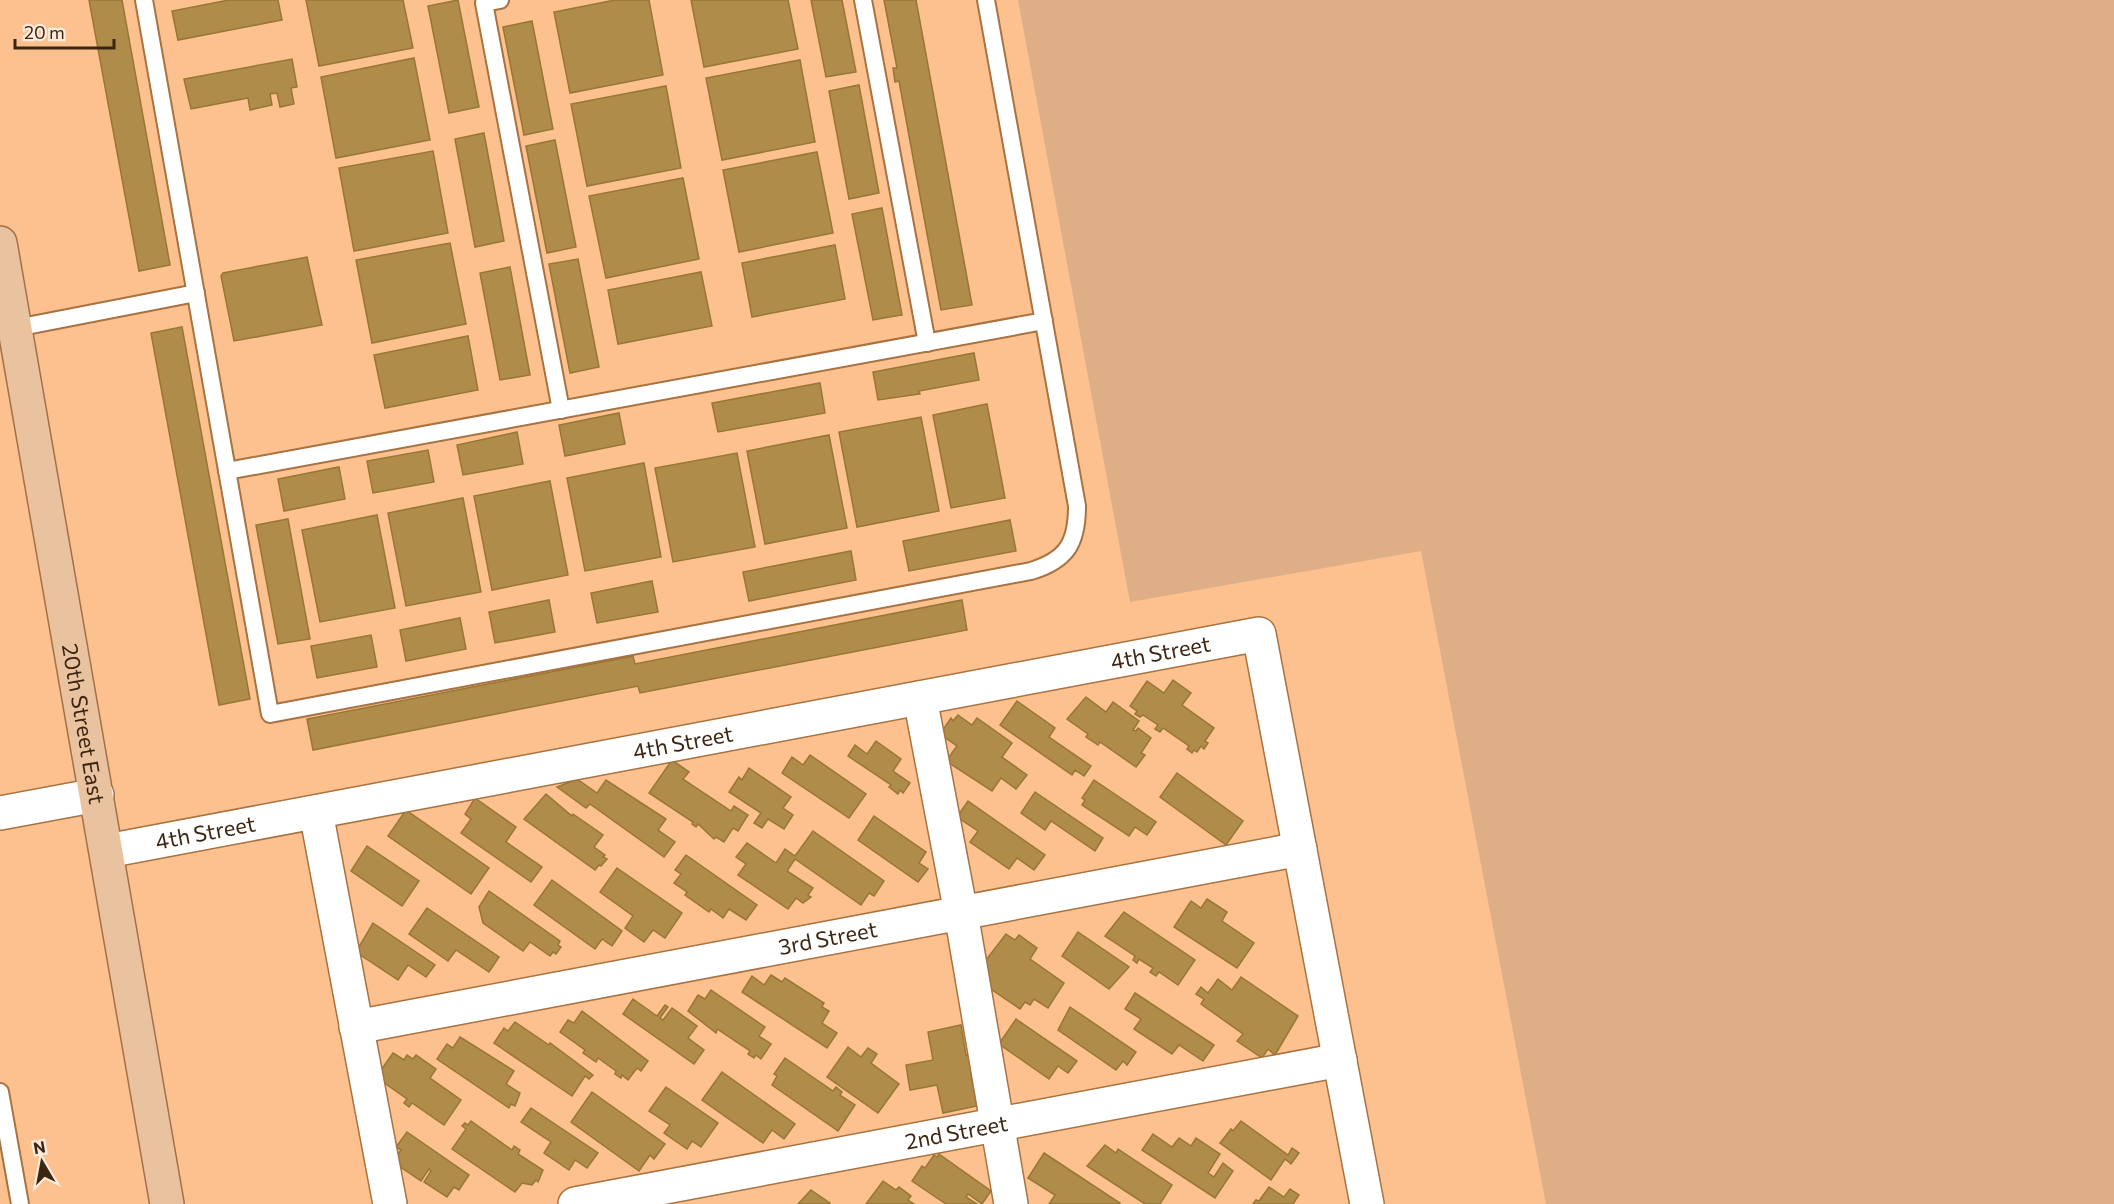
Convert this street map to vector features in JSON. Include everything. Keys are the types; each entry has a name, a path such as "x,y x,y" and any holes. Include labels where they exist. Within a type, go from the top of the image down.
{"main road":[{"name":"20th Street East","path":"0,243 167,1204"}],"street":[{"name":"4th Street","path":"106,851 1259,634 1300,849"},
{"path":"920,698 962,913 1011,1204"},
{"path":"0,813 97,795"},
{"path":"316,812 390,1204"},
{"path":"1300,849 1367,1204"},
{"name":"3rd Street","path":"357,1027 1300,849"},
{"name":"2nd Street","path":"575,1204 1340,1060"}],"lane":[{"path":"144,0 270,714 1031,572 1049,566 1071,546 1077,526 1077,516 986,0"},
{"path":"500,0 484,3 561,410"},
{"path":"863,0 927,343"},
{"path":"16,328 196,293"},
{"path":"227,471 1044,321"},
{"path":"0,1092 21,1204"}],"shaded area":[{"path":"1018,0 2114,0 2114,1204 1546,1204 1421,551 1130,602"}],"building":[{"path":"89,0 122,0 170,265 139,271"},
{"path":"229,0 278,0 282,20 178,40 172,11"},
{"path":"306,0 403,0 413,48 319,66"},
{"path":"458,0 479,107 449,113 428,6"},
{"path":"615,0 649,0 663,75 570,93 554,12"},
{"path":"691,0 788,0 798,49 704,67"},
{"path":"811,0 842,0 856,72 826,77"},
{"path":"884,0 916,0 972,305 941,310 899,81 895,82 893,68 897,68"},
{"path":"532,21 553,129 524,135 503,27"},
{"path":"414,58 430,140 336,158 321,77"},
{"path":"292,59 297,87 291,88 294,104 280,107 277,93 270,94 272,105 250,110 248,98 191,109 184,79"},
{"path":"800,60 815,142 722,160 706,78"},
{"path":"859,85 879,193 849,199 829,91"},
{"path":"666,86 681,168 587,186 571,104"},
{"path":"484,133 504,241 475,247 455,139"},
{"path":"555,140 576,247 547,253 526,146"},
{"path":"433,151 448,233 354,251 339,168"},
{"path":"817,152 833,233 739,252 723,170"},
{"path":"683,178 699,259 606,278 589,196"},
{"path":"882,208 902,315 873,320 852,214"},
{"path":"450,243 466,324 372,343 356,260"},
{"path":"835,245 845,299 752,317 742,263"},
{"path":"307,257 322,325 234,341 221,276 223,273"},
{"path":"578,259 599,367 570,373 549,264"},
{"path":"510,267 530,375 500,380 480,273"},
{"path":"701,272 712,326 618,344 608,290"},
{"path":"182,327 250,699 219,705 151,333"},
{"path":"468,336 478,390 385,408 374,355"},
{"path":"974,353 979,380 919,391 920,394 878,400 873,372"},
{"path":"820,383 825,413 718,432 712,403"},
{"path":"987,404 1005,498 951,508 933,415"},
{"path":"619,413 625,444 565,456 559,425"},
{"path":"921,417 939,511 857,527 839,432"},
{"path":"517,432 523,464 463,475 457,445"},
{"path":"829,435 847,528 765,544 747,451"},
{"path":"428,450 434,482 373,493 367,461"},
{"path":"737,453 755,547 673,562 655,468"},
{"path":"644,463 661,557 585,571 567,478"},
{"path":"339,467 345,499 284,511 278,479"},
{"path":"550,481 568,575 492,590 474,496"},
{"path":"463,498 481,592 406,606 388,513"},
{"path":"377,515 395,608 320,622 302,530"},
{"path":"288,519 310,639 278,644 256,525"},
{"path":"1010,520 1016,551 909,571 903,541"},
{"path":"851,551 856,580 749,601 743,572"},
{"path":"652,581 658,612 597,623 591,593"},
{"path":"549,600 555,632 495,643 489,612"},
{"path":"962,600 967,630 640,693 638,686 313,750 307,719 633,656 635,664"},
{"path":"460,618 466,649 406,661 400,630"},
{"path":"371,635 377,667 317,678 311,646"},
{"path":"1173,680 1191,693 1182,705 1214,728 1205,741 1208,743 1204,749 1201,746 1197,752 1194,750 1192,753 1187,749 1189,746 1163,728 1160,732 1155,729 1158,725 1143,715 1140,717 1135,714 1137,711 1130,706 1147,681 1164,693"},
{"path":"1086,697 1106,712 1113,702 1139,721 1133,730 1136,731 1138,728 1151,738 1141,753 1145,755 1136,767 1100,742 1098,745 1086,737 1088,734 1067,719"},
{"path":"1017,701 1055,728 1049,737 1091,766 1084,776 1075,770 1072,775 1000,725"},
{"path":"958,715 972,725 977,718 1012,743 1002,757 1027,775 1016,789 1001,778 992,791 946,761 957,746 940,734 951,718 953,721"},
{"path":"876,741 901,759 893,771 910,783 903,793 900,790 898,794 889,787 891,785 848,756 855,745 867,754"},
{"path":"810,755 866,794 849,818 782,773 792,757 803,765"},
{"path":"672,760 689,772 683,779 731,811 734,806 748,815 738,831 733,828 724,842 716,837 714,839 698,824 696,827 692,824 693,822 649,793"},
{"path":"749,768 791,797 783,808 793,815 784,829 768,819 762,828 754,823 761,813 729,792 739,777 742,780"},
{"path":"1177,773 1243,821 1226,845 1160,797"},
{"path":"577,779 597,793 606,780 666,819 658,830 675,842 664,857 590,804 586,808 557,787"},
{"path":"1094,780 1156,822 1147,835 1135,827 1129,836 1082,805 1085,800 1082,798"},
{"path":"1035,792 1103,838 1095,851 1051,821 1045,830 1021,813"},
{"path":"546,794 572,816 573,814 603,835 594,847 607,859 601,866 599,865 595,870 524,819"},
{"path":"475,798 516,827 506,842 542,867 531,882 461,833 471,819 465,814"},
{"path":"968,801 1045,855 1034,870 1017,858 1009,869 970,842 978,831 957,817"},
{"path":"406,810 489,868 471,894 388,836"},
{"path":"874,816 926,852 919,863 928,869 918,882 858,840"},
{"path":"813,831 884,881 874,896 869,893 861,905 795,859 787,871 813,888 808,895 811,897 803,903 796,898 788,909 738,875 746,864 736,857 747,843 776,863 785,849 795,856"},
{"path":"367,846 419,881 402,906 351,871"},
{"path":"686,855 757,905 746,920 729,909 723,918 711,909 709,912 685,895 687,892 674,883 681,874 675,870"},
{"path":"617,868 682,913 665,938 653,930 644,942 625,928 633,916 600,892"},
{"path":"552,880 622,931 612,946 602,939 595,949 534,905"},
{"path":"489,891 560,941 558,945 561,947 556,954 553,952 550,956 530,942 523,951 483,923 479,907"},
{"path":"1207,899 1227,912 1222,921 1254,943 1237,968 1174,927 1191,901 1201,908"},
{"path":"427,908 499,957 489,972 456,950 448,961 409,934"},
{"path":"1124,912 1195,960 1178,985 1159,972 1156,976 1150,972 1153,968 1139,959 1137,963 1133,960 1135,956 1105,936"},
{"path":"373,923 435,965 426,977 408,965 398,980 356,952"},
{"path":"1078,932 1129,967 1109,989 1062,956"},
{"path":"1006,934 1015,940 1019,935 1037,948 1030,959 1064,983 1048,1008 1034,999 1030,1005 1025,1002 1020,1009 988,987 983,964"},
{"path":"771,975 782,982 785,978 824,1003 822,1007 829,1011 822,1023 837,1033 827,1048 742,992 752,976 764,985"},
{"path":"1241,977 1298,1016 1275,1055 1268,1049 1262,1058 1237,1041 1243,1034 1201,1004 1204,999 1196,994 1201,987 1208,993 1218,979 1232,990"},
{"path":"711,990 765,1027 759,1036 771,1044 761,1059 756,1055 754,1058 748,1054 750,1051 717,1029 716,1033 688,1011 698,995 705,999"},
{"path":"1135,993 1214,1045 1203,1061 1179,1045 1172,1054 1134,1029 1141,1019 1125,1009"},
{"path":"633,999 657,1016 665,1005 668,1007 660,1018 663,1020 672,1008 697,1026 688,1038 704,1050 694,1064 623,1014"},
{"path":"1070,1007 1136,1052 1127,1065 1123,1061 1116,1070 1058,1030"},
{"path":"582,1011 648,1061 641,1071 637,1068 628,1080 622,1075 621,1078 615,1074 616,1071 598,1058 596,1062 583,1053 585,1050 560,1032 568,1020 574,1023"},
{"path":"1016,1019 1077,1061 1068,1073 1058,1066 1049,1079 999,1044"},
{"path":"515,1022 549,1045 550,1043 593,1075 589,1079 585,1076 572,1096 494,1043 504,1028 508,1031"},
{"path":"961,1025 966,1055 970,1055 974,1075 971,1075 977,1106 943,1113 937,1085 910,1090 906,1065 933,1060 928,1032"},
{"path":"460,1037 514,1071 506,1084 520,1093 515,1106 511,1104 509,1108 437,1059 447,1044 453,1048"},
{"path":"848,1047 861,1057 868,1048 877,1054 871,1063 899,1084 878,1113 827,1077"},
{"path":"393,1053 404,1060 407,1055 413,1059 416,1055 436,1069 430,1078 461,1100 444,1125 412,1103 409,1107 404,1103 407,1099 376,1077"},
{"path":"785,1058 833,1091 836,1087 842,1092 840,1095 855,1105 838,1131 772,1085 777,1076 774,1074"},
{"path":"722,1072 795,1124 784,1139 772,1130 763,1143 702,1100"},
{"path":"666,1087 718,1123 701,1147 692,1141 687,1149 664,1133 670,1125 649,1111"},
{"path":"592,1092 665,1144 654,1159 650,1155 639,1171 571,1122"},
{"path":"531,1108 598,1153 587,1168 575,1160 569,1170 544,1153 551,1142 521,1122"},
{"path":"471,1121 512,1150 514,1146 520,1150 518,1154 543,1170 538,1182 536,1180 532,1185 522,1183 515,1192 452,1149 466,1129 462,1126 465,1123 468,1125"},
{"path":"1241,1121 1288,1155 1292,1148 1299,1153 1291,1164 1285,1159 1271,1180 1220,1143"},
{"path":"407,1132 469,1175 459,1190 454,1187 447,1197 424,1182 431,1171 429,1169 421,1181 393,1162 401,1150 396,1147"},
{"path":"1153,1134 1172,1147 1179,1138 1191,1146 1196,1138 1220,1154 1208,1173 1214,1177 1223,1163 1233,1171 1215,1198 1142,1150"},
{"path":"1105,1145 1116,1153 1118,1149 1172,1185 1160,1204 1145,1204 1087,1166"},
{"path":"1044,1153 1120,1203 1049,1204 1055,1195 1028,1178"},
{"path":"939,1154 991,1191 982,1204 968,1194 966,1197 977,1204 946,1204 912,1181 922,1166 925,1168 934,1155 937,1157"},
{"path":"883,1181 896,1190 899,1187 911,1196 908,1200 914,1204 866,1204"},
{"path":"1269,1187 1284,1197 1290,1189 1299,1195 1293,1204 1253,1204 1256,1200 1259,1201"},
{"path":"811,1190 830,1203 798,1204"}]}
